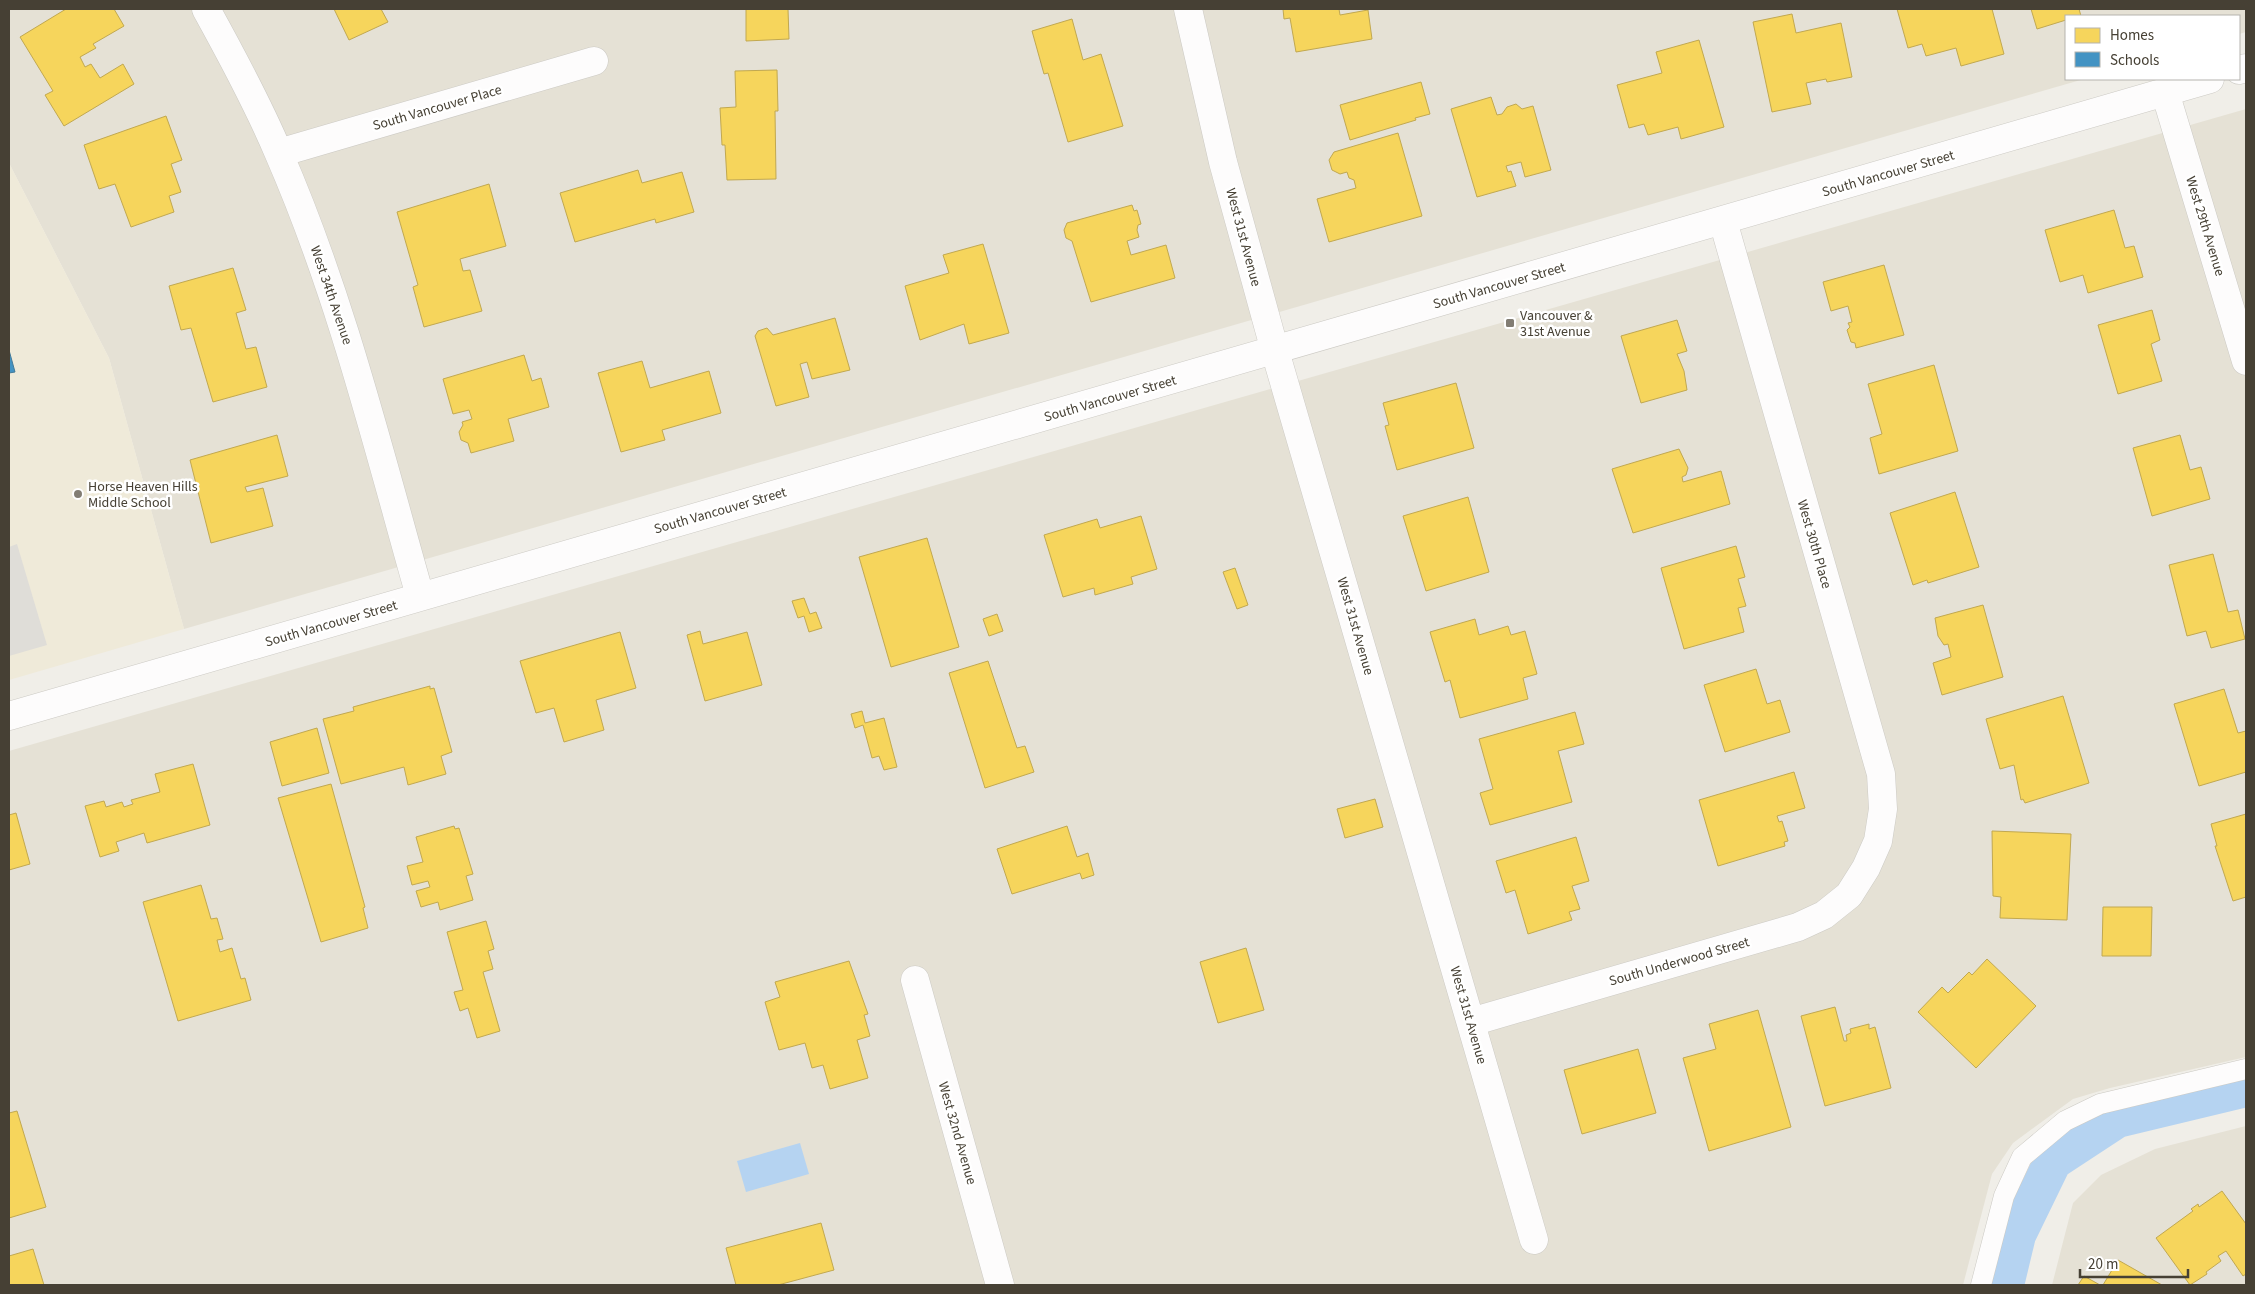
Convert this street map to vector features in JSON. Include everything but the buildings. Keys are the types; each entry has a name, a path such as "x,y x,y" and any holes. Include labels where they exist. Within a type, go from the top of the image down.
{"street":[{"name":"West 34th Avenue","path":"206,9 231,53 279,153 316,247 349,345 420,596"},
{"name":"West 31st Avenue","path":"1188,9 1223,162 1275,351 1534,1240"},
{"name":"South Vancouver Place","path":"279,153 594,61"},
{"name":"South Vancouver Street","path":"9,716 2207,80"},
{"name":"West 29th Avenue","path":"2165,92 2246,361"},
{"name":"West 30th Place","path":"1724,221 1881,774 1883,809 1878,841 1866,868"},
{"name":"South Underwood Street","path":"1471,1022 1798,927 1824,915 1849,895 1866,868"},
{"name":"West 32nd Avenue","path":"915,980 1000,1285"}],"lane":[{"path":"1981,1285 2004,1196 2022,1157 2065,1121 2100,1104 2246,1069"}],"shaded area":[{"path":"9,9 2246,9 2246,32 2240,34 2240,15 2065,15 2065,80 2081,80 184,629 109,358 9,163"},
{"path":"2246,109 2246,1057 2110,1088 2073,1099 2013,1143 1992,1174 1963,1285 9,1285 9,751"},
{"name":"Horse Heaven Hills Middle School","path":"9,163 109,358 184,629 9,680"},
{"path":"17,544 47,645 9,656 9,547"},
{"path":"2246,1126 2246,1285 2052,1285 2073,1203 2101,1175 2155,1149"}],"water":[{"path":"800,1143 809,1174 746,1192 737,1161"}],"waterway":[{"path":"2005,1285 2017,1235 2053,1161 2117,1119 2246,1088"}],"place":[{"name":"Vancouver & 31st Avenue","path":"1510,323"},
{"name":"Horse Heaven Hills Middle School","path":"78,494"}]}
